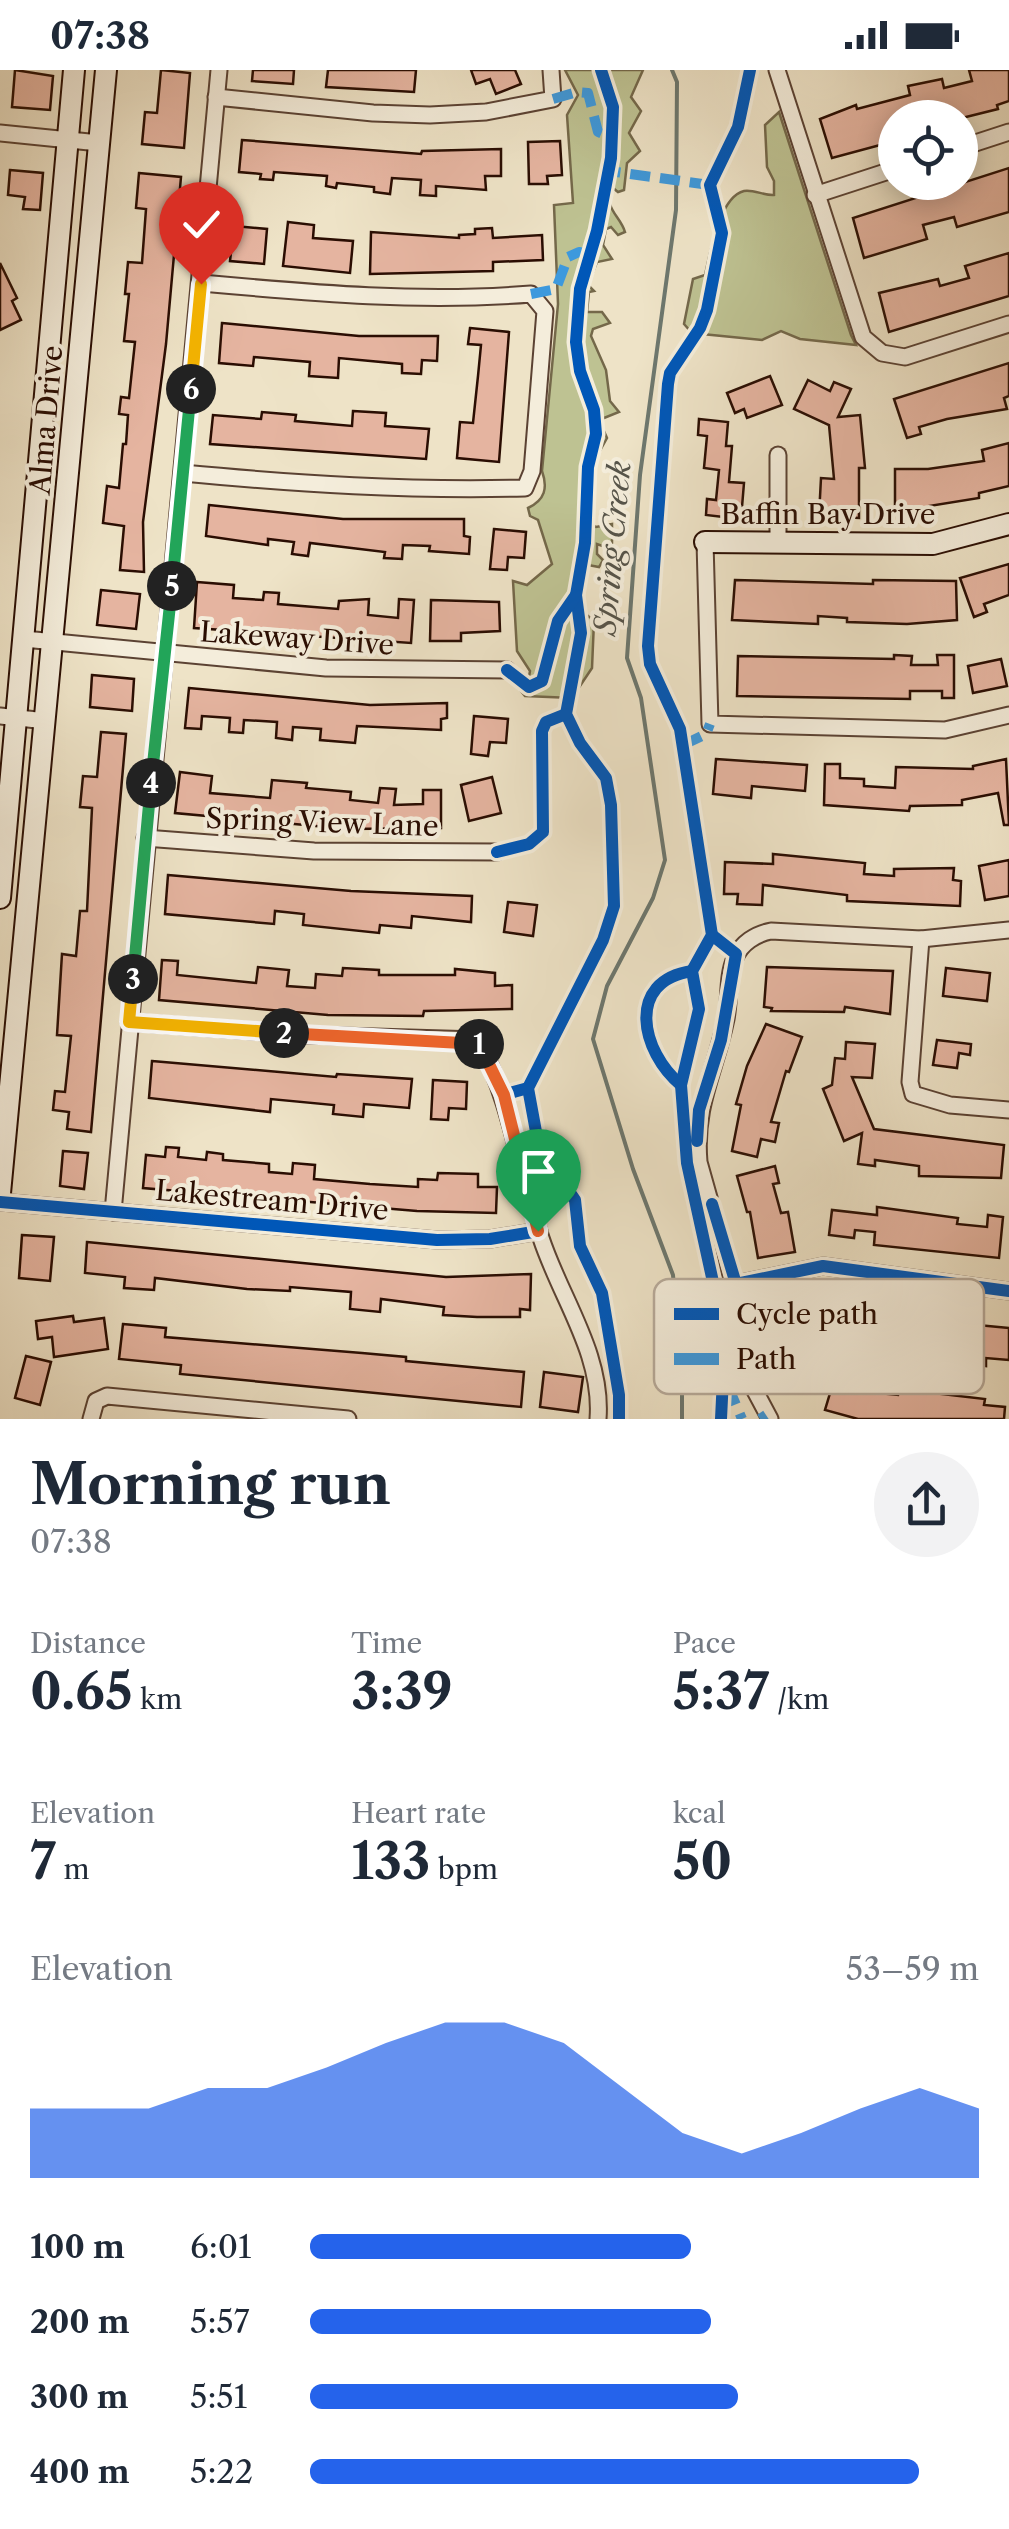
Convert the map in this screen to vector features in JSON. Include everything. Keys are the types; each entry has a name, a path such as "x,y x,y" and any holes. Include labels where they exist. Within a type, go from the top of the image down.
{"main road":[{"name":"Alma Drive","path":"0,900 8,717 24,639 74,70"},
{"name":"Alma Drive","path":"0,1193 106,70"},
{"name":"Baffin Bay Drive","path":"706,542 932,544 1009,524"}],"street":[{"path":"113,1212 219,70"},
{"path":"216,97 373,113 486,112 553,99 551,70"},
{"path":"777,70 858,326 874,349 906,357 1009,324"},
{"path":"978,142 1009,132"},
{"path":"0,134 100,143"},
{"path":"815,195 878,175"},
{"path":"184,473 337,488 432,491 525,488 532,470 545,312 530,294 454,300 365,298 201,284"},
{"path":"778,454 778,543"},
{"path":"706,542 710,724 945,730 1009,715"},
{"name":"Lakeway Drive","path":"24,639 326,668 508,670"},
{"path":"8,717 46,721"},
{"name":"Spring View Lane","path":"145,838 314,851 497,852"},
{"path":"0,900 27,905"},
{"path":"735,1279 700,1162 697,1136 704,1086 724,1025 732,966 745,944 758,934 771,932 920,939 1009,930"},
{"path":"920,939 910,1082 913,1094 926,1101 1009,1110"},
{"path":"129,1022 307,1035 478,1040 504,1095 538,1231 596,1372 598,1419"},
{"name":"Lakestream Drive","path":"0,1202 437,1240 490,1239 538,1231"},
{"path":"760,1279 824,1266 924,1279"},
{"path":"984,1287 1009,1290"},
{"path":"757,1394 770,1419"},
{"path":"91,1419 96,1401 107,1396 348,1419"}],"green space":[{"path":"565,70 643,70 631,97 641,111 629,133 640,151 627,163 624,190 618,192 613,188 610,195 611,206 625,232 618,235 611,227 606,229 603,245 612,259 597,262 588,285 594,291 589,292 587,312 602,312 610,323 593,329 591,336 606,370 610,401 619,412 599,420 607,438 591,467 593,502 589,524 612,524 612,543 608,548 597,544 597,554 603,560 599,567 583,564 573,570 579,587 573,591 574,604 594,621 592,668 572,698 525,696 521,691 528,683 530,671 517,651 513,581 527,585 552,564 538,520 530,516 528,508 538,501 545,488 542,471 558,304 554,205 573,203 567,115 578,95"},
{"path":"779,112 856,345 800,339 781,331 762,340 692,333 684,324 693,279 705,275 717,227 728,204 744,191 774,195 774,181 767,167 765,125"}],"building":[{"path":"15,70 53,76 50,110 12,107"},
{"path":"161,70 190,73 184,148 142,144 145,112 157,113"},
{"path":"253,70 294,70 293,84 252,81"},
{"path":"328,70 416,70 414,92 326,87"},
{"path":"471,70 515,70 521,84 496,94 490,79 476,84"},
{"path":"969,70 1009,70 1009,101 997,105 998,109 978,114 978,100 891,100 910,95 908,86 942,79 944,88 972,81"},
{"path":"878,103 878,146 832,158 820,119 856,105 857,109"},
{"path":"242,140 421,154 501,149 501,176 485,176 486,190 436,186 436,196 420,195 421,180 392,178 390,194 374,192 374,187 337,183 336,188 326,186 327,176 274,172 273,180 260,179 261,174 239,172"},
{"path":"560,141 562,175 547,176 548,184 529,184 528,142"},
{"path":"1009,168 1009,212 957,227 954,217 923,225 927,239 864,258 853,218 909,200 978,200 978,178"},
{"path":"10,170 43,173 40,210 23,209 25,197 8,195"},
{"path":"139,173 181,177 166,344 143,522 144,572 120,570 124,526 103,523 107,486 119,488 126,444 128,415 119,414 121,397 129,398 135,342 124,341 129,294 125,294 128,262 142,263 146,209 136,208"},
{"path":"288,222 314,225 313,238 353,241 350,273 283,266"},
{"path":"234,226 267,229 264,264 230,261"},
{"path":"492,228 493,238 542,235 543,260 493,262 493,271 370,274 371,232 459,238 475,234 475,229"},
{"path":"1009,253 1009,296 889,332 879,293 938,279 940,286 969,278 965,266"},
{"path":"0,263 17,298 12,301 21,320 0,330"},
{"path":"222,323 359,336 438,336 437,361 422,360 421,374 402,373 402,364 339,358 338,378 309,376 310,362 254,357 253,366 219,363"},
{"path":"470,328 509,332 499,462 457,458 460,422 473,423 478,376 481,345 468,344"},
{"path":"1009,363 1009,396 1004,398 1007,409 919,427 921,434 907,438 894,399"},
{"path":"770,376 782,405 747,418 744,409 735,413 727,393"},
{"path":"808,380 830,391 834,382 851,389 838,417 860,415 865,468 859,468 859,518 819,516 821,478 834,479 829,425 794,409"},
{"path":"353,411 386,413 385,426 429,429 426,459 210,444 213,415 261,419 262,412 296,415 295,421 352,426"},
{"path":"699,419 728,422 726,446 732,446 729,482 744,483 741,519 706,515 707,499 716,500 719,470 704,468 707,436 698,435"},
{"path":"1009,443 1009,486 979,493 979,498 929,506 929,510 895,510 895,469 984,461 982,450"},
{"path":"209,505 343,519 464,519 464,536 470,537 469,554 403,545 402,559 384,558 385,552 310,543 308,556 292,554 294,542 268,539 268,545 206,536"},
{"path":"494,529 526,532 524,558 508,557 507,570 490,569"},
{"path":"1009,564 1009,595 984,604 987,612 974,617 960,578"},
{"path":"735,580 873,584 873,580 956,581 957,620 907,624 847,622 847,618 818,616 818,624 732,620"},
{"path":"197,582 234,585 233,598 263,600 264,592 279,593 278,604 338,609 339,601 369,599 368,615 398,618 399,599 414,600 411,643 194,628"},
{"path":"101,590 140,594 136,629 97,625"},
{"path":"431,600 499,602 500,631 461,633 461,641 430,641"},
{"path":"894,655 912,656 911,665 938,665 937,655 954,655 954,698 942,698 942,691 910,691 910,699 737,696 738,656 894,659"},
{"path":"1001,659 1007,686 973,693 968,666"},
{"path":"92,675 134,679 132,711 90,707"},
{"path":"189,688 370,705 447,703 447,718 441,719 441,730 357,726 355,743 320,740 321,729 293,727 292,740 276,738 277,722 244,720 243,733 229,732 230,718 202,716 201,729 185,728"},
{"path":"474,716 508,719 506,743 490,742 488,756 471,754"},
{"path":"101,732 126,734 91,1132 67,1129 69,1112 53,1110 55,1091 65,1092 71,1036 57,1035 62,954 76,956 80,911 87,911 92,808 80,807 83,776 97,777"},
{"path":"716,759 807,765 805,791 752,786 751,798 713,794"},
{"path":"1006,759 1009,825 1004,825 998,793 962,800 962,805 910,806 909,811 824,805 825,764 840,764 840,778 864,779 864,786 895,788 896,767 973,769"},
{"path":"180,772 212,776 210,793 270,798 272,780 351,792 350,800 378,803 380,788 396,789 394,805 423,804 423,790 441,790 441,828 348,829 175,813"},
{"path":"492,777 501,813 469,821 461,785"},
{"path":"773,854 865,863 864,874 894,876 894,869 954,868 953,880 961,881 960,906 847,901 847,895 763,885 762,905 737,904 738,894 724,894 725,862 773,864"},
{"path":"1009,860 1009,896 985,900 979,866"},
{"path":"168,875 351,891 472,896 471,922 412,916 411,928 380,925 379,933 303,925 304,914 275,911 274,924 165,914"},
{"path":"508,902 537,905 533,936 504,932"},
{"path":"162,960 178,961 177,975 256,983 258,967 289,970 287,986 315,988 316,974 342,976 343,968 379,970 379,975 455,975 455,969 495,973 495,986 512,985 512,1009 424,1011 423,1016 328,1015 159,1000"},
{"path":"767,967 893,971 890,1014 845,1007 844,1012 771,1011 772,1008 764,1007"},
{"path":"946,968 990,973 987,1001 943,996"},
{"path":"766,1024 802,1037 789,1072 786,1071 771,1122 779,1123 775,1142 761,1139 757,1157 732,1151 741,1105 736,1104 747,1066"},
{"path":"937,1040 971,1044 970,1055 959,1053 957,1068 933,1065"},
{"path":"846,1042 875,1044 872,1078 852,1077 874,1129 1004,1145 1001,1178 919,1176 919,1166 875,1160 875,1166 858,1164 862,1133 844,1141 823,1089 832,1085 835,1058 845,1059"},
{"path":"152,1061 336,1077 337,1074 412,1079 409,1108 364,1104 363,1117 333,1114 334,1105 271,1099 270,1112 149,1098"},
{"path":"433,1080 467,1082 466,1109 449,1108 448,1120 431,1119"},
{"path":"166,1147 179,1148 178,1157 206,1160 207,1152 223,1154 223,1160 269,1164 269,1172 292,1174 293,1163 315,1165 314,1179 370,1184 418,1187 418,1179 437,1180 438,1173 478,1174 478,1187 497,1187 496,1213 417,1211 143,1188 146,1155 165,1157"},
{"path":"63,1151 88,1153 84,1189 60,1186"},
{"path":"775,1166 779,1183 773,1184 781,1213 788,1212 795,1252 758,1258 750,1212 737,1176"},
{"path":"877,1207 958,1218 957,1224 987,1227 988,1215 1003,1217 999,1258 874,1245 875,1232 855,1230 854,1238 829,1235 832,1210 877,1215"},
{"path":"22,1235 54,1237 50,1281 19,1278"},
{"path":"87,1242 446,1277 531,1274 530,1310 520,1309 520,1317 443,1315 444,1307 381,1299 380,1312 350,1309 351,1292 290,1287 290,1291 247,1289 155,1278 154,1290 124,1288 125,1277 85,1273"},
{"path":"73,1316 74,1322 104,1318 108,1349 54,1357 52,1337 38,1339 36,1321"},
{"path":"123,1324 166,1328 165,1337 406,1357 406,1361 524,1372 521,1407 180,1374 181,1365 119,1359"},
{"path":"984,1326 1009,1328 1009,1360 986,1358 986,1366"},
{"path":"26,1356 51,1362 40,1405 15,1398"},
{"path":"544,1372 583,1377 578,1412 540,1407"},
{"path":"830,1394 942,1394 985,1399 984,1405 1005,1407 1004,1419 858,1419 825,1410"}],"waterway":[{"name":"Spring Creek","path":"672,70 677,82 676,210 640,475 627,658 641,698 665,860 653,898 607,986 593,1039 633,1169 673,1279"},
{"name":"Spring Creek","path":"682,1394 682,1419"}],"marked path":[{"path":"553,99 588,93 598,132 612,138"},
{"path":"606,179 609,171 710,185"},
{"path":"531,294 556,289 568,257 579,252 588,254"},
{"path":"683,745 706,734 710,724"},
{"path":"731,1394 742,1419"},
{"path":"760,1419 766,1415"}],"cycle path":[{"path":"601,70 613,107 611,158 597,231 580,289 576,342 580,371 594,410 596,434 588,467 585,543 576,595 581,633 566,714 580,743 606,778 611,805 614,906 603,940 528,1088 539,1148 575,1200 580,1246 602,1293 619,1395 619,1419"},
{"path":"712,1279 687,1163 681,1085 699,1009 692,971 712,935 680,729 650,664 648,646 668,384 670,373 700,328 707,310 722,233 710,185 738,127 750,70"},
{"path":"507,670 529,687 542,681 558,621 576,595"},
{"path":"497,852 529,844 543,832 542,731 546,722 566,714"},
{"path":"697,1141 699,1110 721,1040 736,954 712,935"},
{"path":"681,1085 656,1055 646,1019 656,988 671,977 692,971"},
{"path":"0,1202 437,1240 490,1239 539,1231 503,1095 528,1088"},
{"path":"712,1204 734,1279"},
{"path":"760,1279 823,1266 920,1279"},
{"path":"984,1288 1009,1291"},
{"path":"721,1419 722,1394"}],"route":[{"path":"201,284 129,1022 307,1035 478,1040 504,1095 538,1231"}]}
